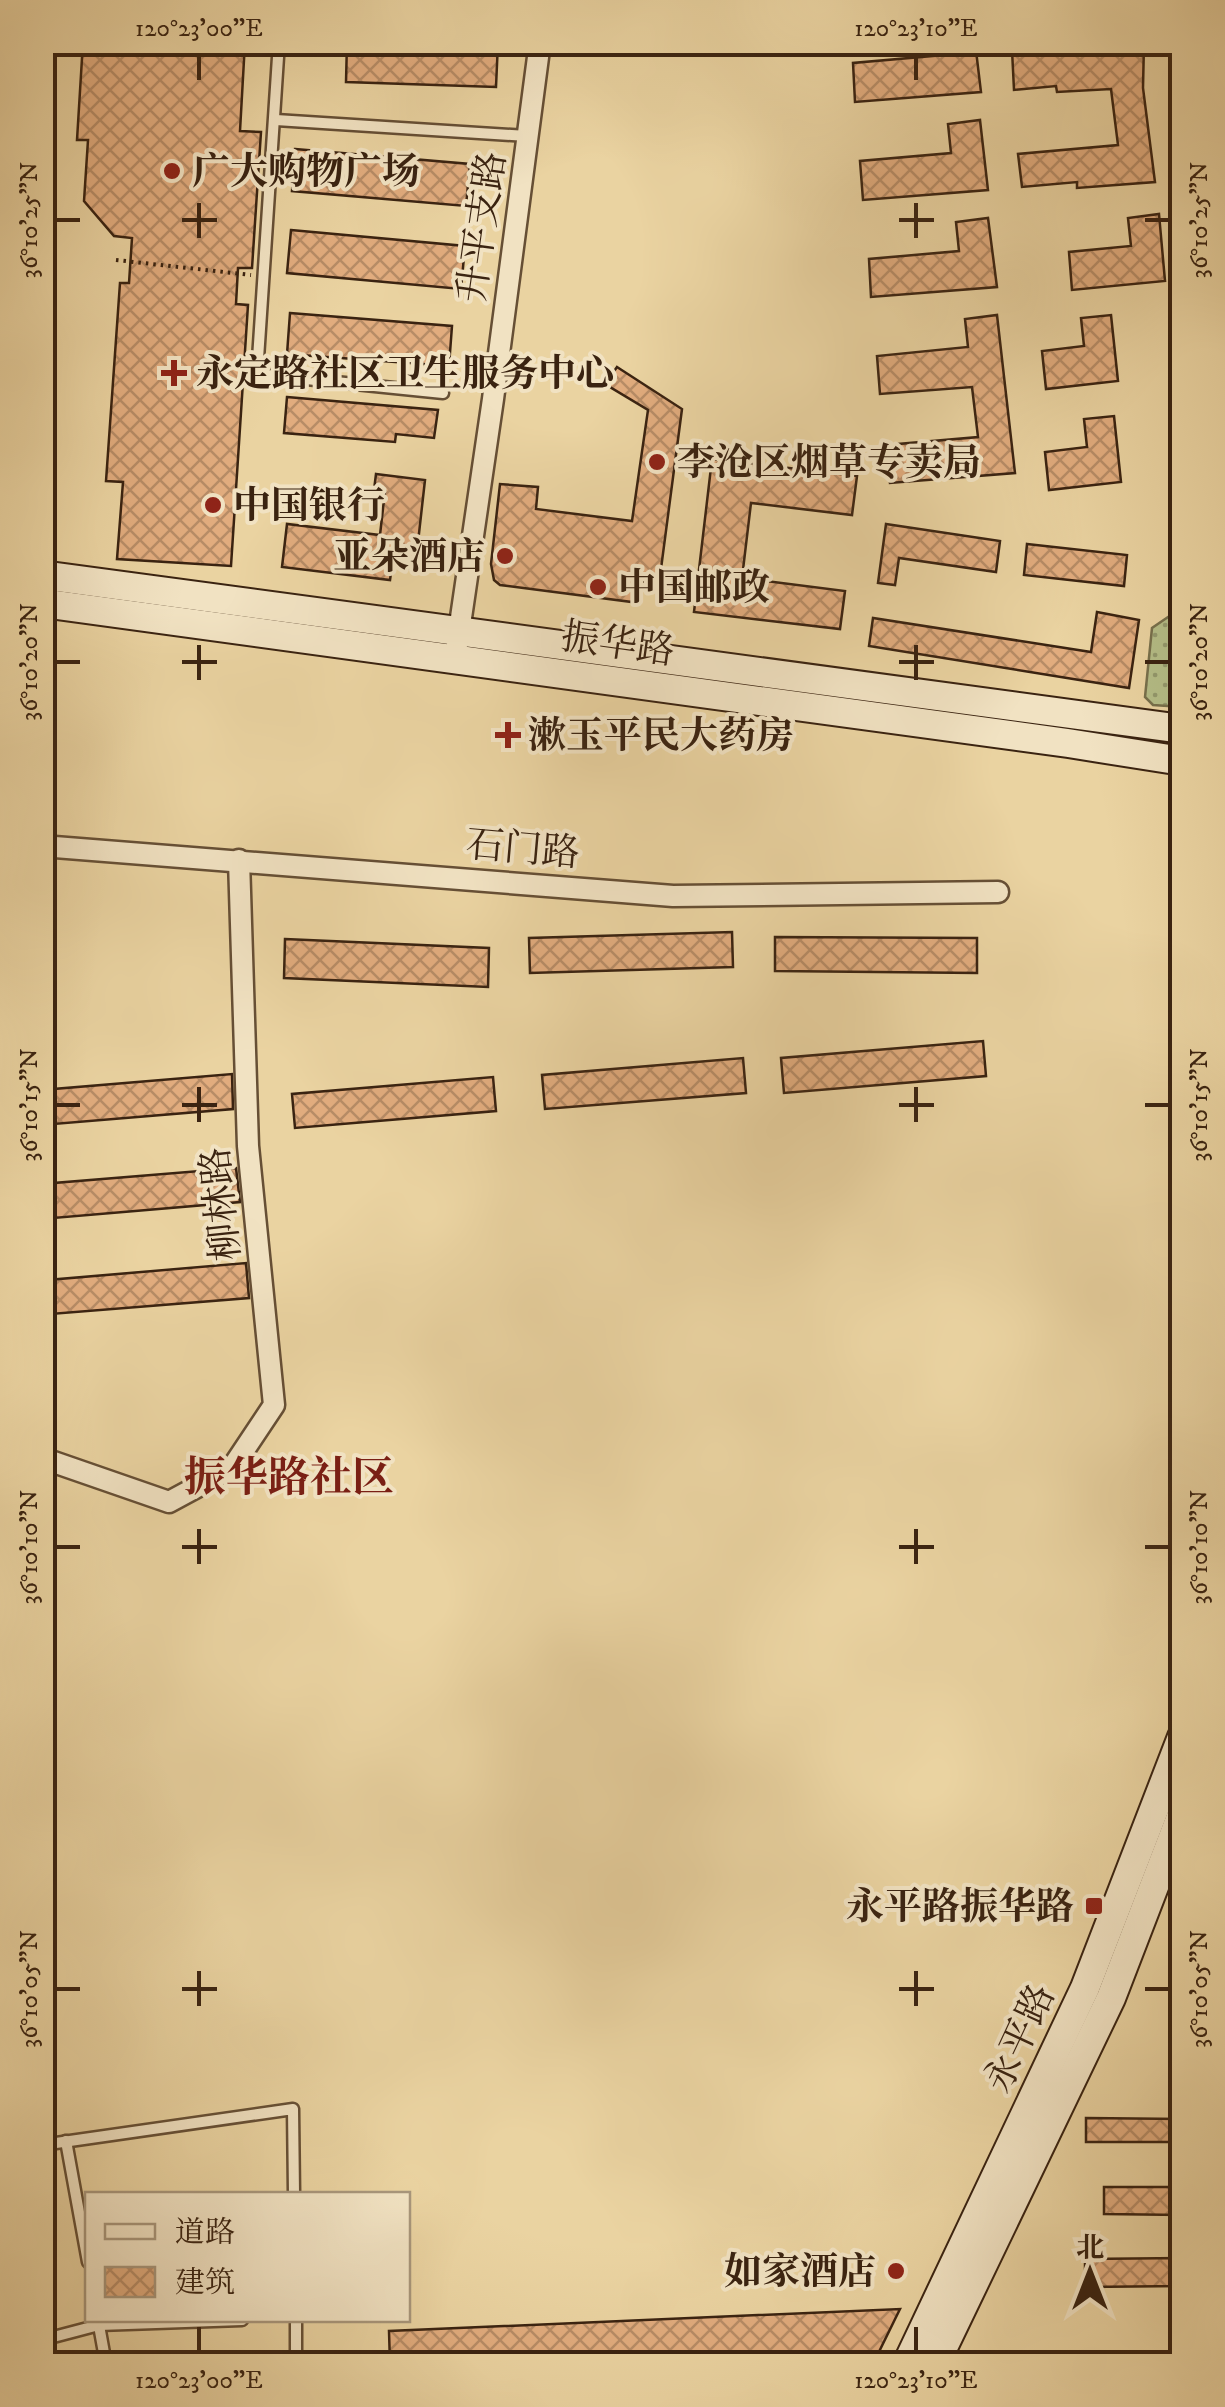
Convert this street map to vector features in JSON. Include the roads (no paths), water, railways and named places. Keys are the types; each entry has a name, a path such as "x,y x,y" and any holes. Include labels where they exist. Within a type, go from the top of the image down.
{"main road":[{"name":"振华路","path":"42,575 456,646 1182,761"},
{"name":"振华路","path":"42,603 1182,729"},
{"name":"永平路","path":"907,2364 1085,1988 1182,1737"},
{"name":"永平路","path":"935,2364 1111,1998 1182,1814"}],"street":[{"name":"升平支路","path":"456,646 540,42"},
{"name":"石门路","path":"42,846 673,896 998,892"},
{"name":"柳林路","path":"42,1458 169,1502 232,1468 274,1406 248,1146 239,860"}],"lane":[{"path":"279,42 256,374 443,392"},
{"path":"276,120 528,136"},
{"path":"42,2145 294,2109 294,2192"},
{"path":"66,2142 85,2246"},
{"path":"42,2340 99,2322 106,2364"},
{"path":"296,2322 296,2364"}],"place":[{"name":"广大购物广场","path":"172,171"},
{"name":"永定路社区卫生服务中心","path":"174,373"},
{"name":"李沧区烟草专卖局","path":"657,462"},
{"name":"中国银行","path":"213,505"},
{"name":"亚朵酒店","path":"505,556"},
{"name":"中国邮政","path":"598,587"},
{"name":"漱玉平民大药房","path":"508,735"},
{"name":"永平路振华路","path":"1094,1906"},
{"name":"如家酒店","path":"896,2271"}],"district":[{"name":"振华路社区","path":"289,1476"}]}
